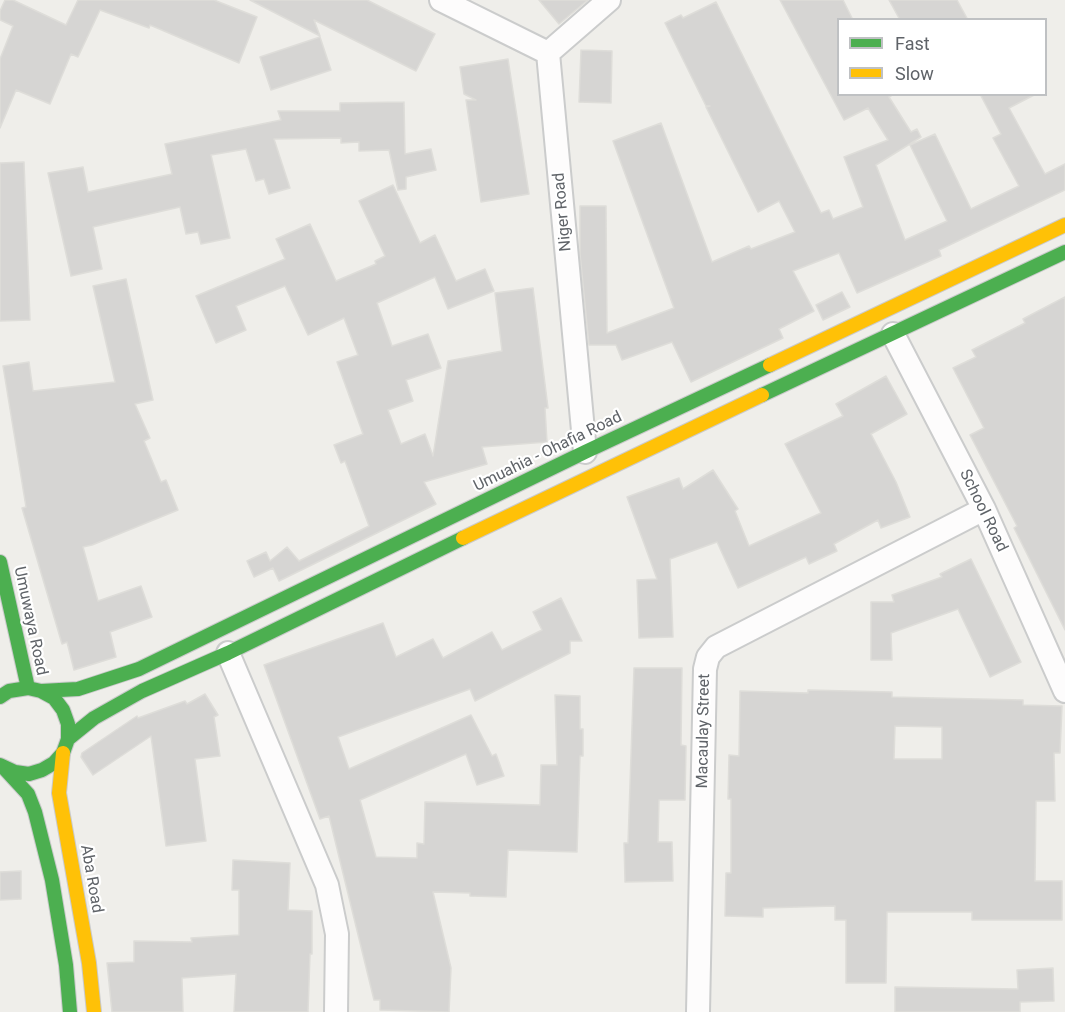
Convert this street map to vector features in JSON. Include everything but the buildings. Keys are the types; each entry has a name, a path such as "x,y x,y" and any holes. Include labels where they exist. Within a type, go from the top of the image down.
{"main road":[{"name":"Umuahia - Ohafia Road","path":"5,690 78,688 139,669 585,452 1065,225"},
{"path":"68,739 94,718 132,697 228,653 601,471 1065,252"},
{"name":"Umuwaya Road","path":"0,562 34,689"},
{"path":"34,689 54,698 63,710 68,724 68,739"},
{"name":"Aba Road","path":"68,739 63,753 59,793 89,963 94,1012"},
{"path":"1,766 15,772 29,774 54,764 63,753"},
{"path":"1,766 28,794 35,812 52,880 66,965 70,1012"}],"street":[{"path":"441,0 549,53 609,0"},
{"name":"Niger Road","path":"549,53 585,452"},
{"name":"School Road","path":"893,334 984,509 1065,691"},
{"name":"Macaulay Street","path":"698,1012 705,669 708,657 716,647 984,509"},
{"path":"228,653 327,885 338,934 336,1012"}],"traffic: fast":[{"path":"762,395 1065,252"},
{"path":"41,691 78,689 139,669 585,452 770,365"},
{"path":"68,739 94,718 142,691 228,653 463,538"},
{"path":"0,562 28,688"},
{"path":"0,697 9,691 28,688 41,691 54,698 63,710 68,724 68,739 63,753 54,763 29,774 15,772 0,765"},
{"path":"3,767 28,794 35,812 52,880 66,965 70,1012"}],"traffic: slow":[{"path":"770,365 1065,225"},
{"path":"463,538 762,395"},
{"path":"63,753 59,793 89,963 94,1012"}]}
